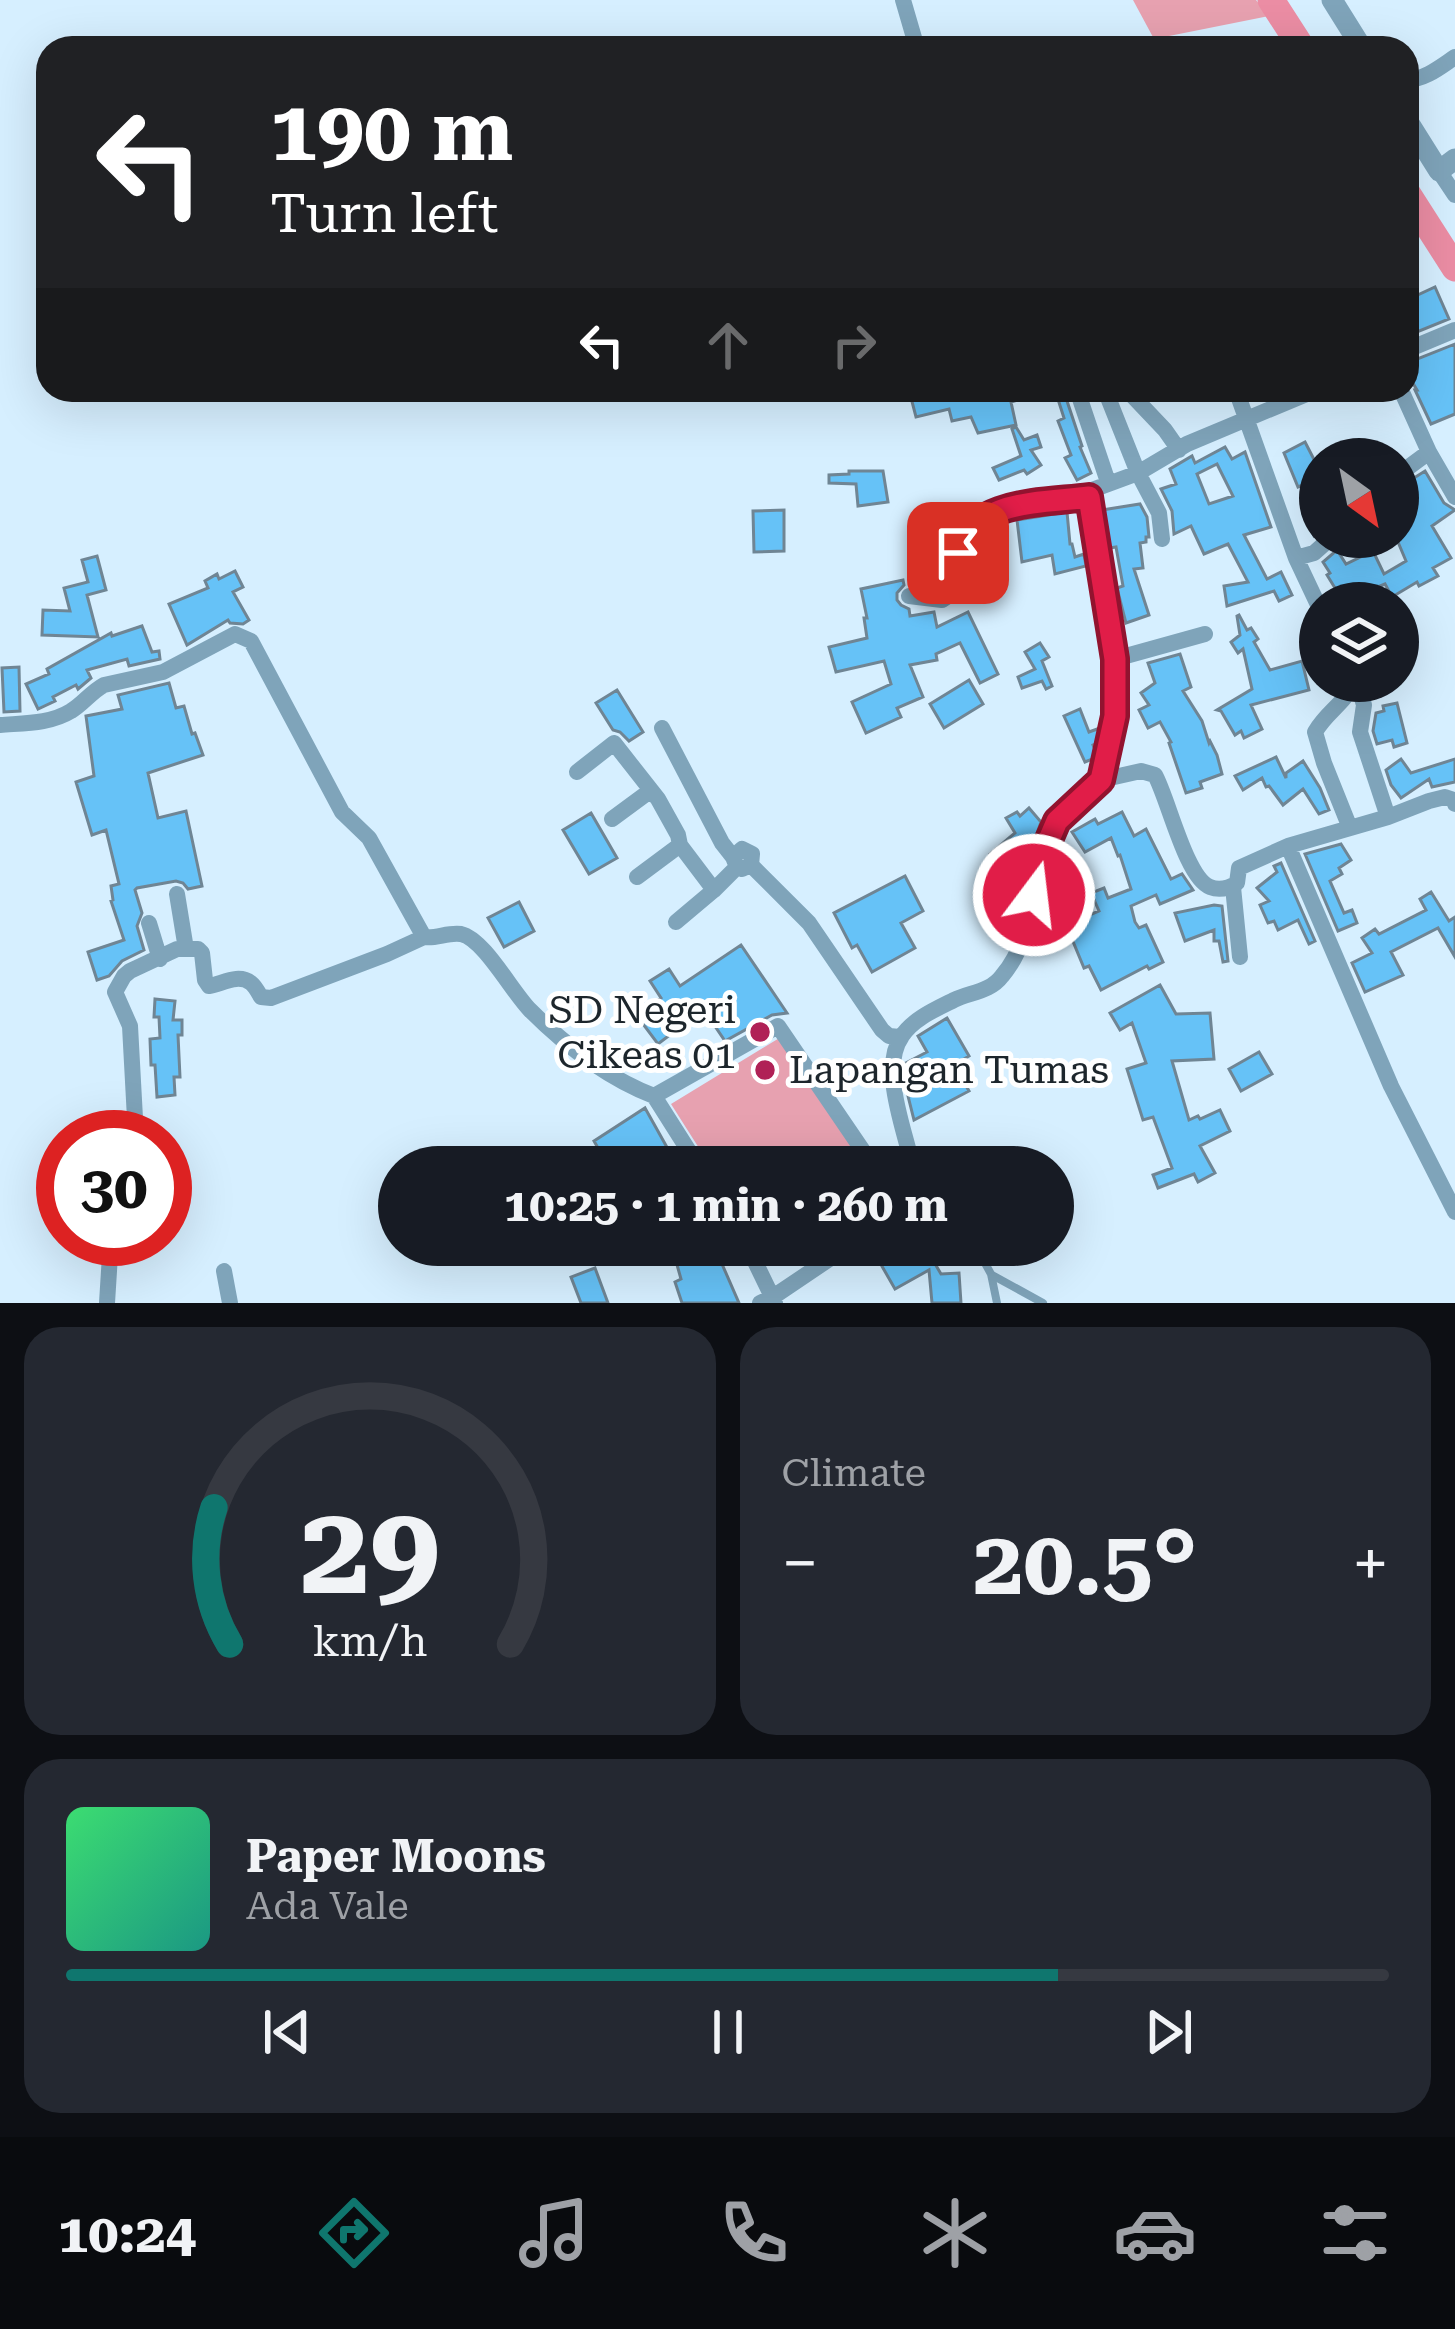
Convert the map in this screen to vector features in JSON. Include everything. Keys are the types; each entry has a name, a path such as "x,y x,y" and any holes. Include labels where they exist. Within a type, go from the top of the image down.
{"street":[{"path":"903,0 914,36"},
{"path":"1331,0 1354,36"},
{"path":"1419,77 1455,57"},
{"path":"1419,134 1447,165 1455,195"},
{"path":"1419,345 1455,329"},
{"path":"1081,402 1108,482"},
{"path":"1111,402 1159,513 1162,539"},
{"path":"1138,402 1179,450"},
{"path":"1240,402 1307,582"},
{"path":"909,1146 892,1073 900,1037 925,1015 986,990 1003,976 1028,926 1041,858 1052,830 1062,814 1101,780 1115,716 1115,659 1089,497 1092,490 1288,402"},
{"path":"1406,402 1455,497"},
{"path":"1419,459 1429,452"},
{"path":"909,596 942,600 958,590 962,537 976,523 1020,506 1089,497"},
{"path":"1115,659 1205,634"},
{"path":"0,724 56,718 76,708 96,689 163,672 241,635 251,641 346,818 373,844 424,937"},
{"path":"1344,702 1322,720 1316,732 1350,828"},
{"path":"1363,702 1360,732 1388,817"},
{"path":"662,728 722,842 809,923 882,1030 900,1037"},
{"path":"577,772 614,742 714,890"},
{"path":"1101,780 1141,771 1155,775 1180,842 1199,879 1209,887 1233,887 1239,868 1288,846 1445,797 1455,804"},
{"path":"612,819 650,790"},
{"path":"638,877 680,845"},
{"path":"1288,846 1391,1086 1455,1212"},
{"path":"676,922 740,863"},
{"path":"1233,887 1240,957"},
{"path":"177,894 186,949"},
{"path":"149,923 160,959"},
{"path":"136,1110 130,1026 115,992 130,971 177,949 198,950 209,986 244,980 262,997 271,998 424,937 461,934 491,960 530,1010 608,1075 654,1096 686,1146"},
{"path":"654,1096 778,1025 860,1146"},
{"path":"107,1303 109,1266"},
{"path":"755,1266 769,1301 820,1266"},
{"path":"224,1271 230,1303"}],"lane":[{"path":"987,1266 997,1303"},
{"path":"991,1274 1043,1303"}],"shaded area":[{"path":"1133,0 1256,0 1269,16 1169,36 1152,36"},
{"name":"Lapangan Tumas","path":"781,1037 853,1146 698,1146 671,1104"}],"building":[{"path":"1435,287 1449,319 1419,331 1419,294"},
{"path":"1455,344 1455,414 1431,424 1419,398 1419,358"},
{"path":"912,402 1011,402 1016,425 978,433 971,417 952,421 949,409 916,417"},
{"path":"1059,402 1067,402 1091,473 1077,480 1065,458 1071,455 1058,421 1064,418"},
{"path":"1016,427 1024,440 1037,435 1041,447 1031,450 1041,465 1027,474 1024,470 999,480 993,468 1021,456 1012,429"},
{"path":"1299,445 1299,487 1298,487 1284,453"},
{"path":"1225,447 1232,459 1245,452 1271,527 1244,535 1267,579 1281,572 1292,595 1279,601 1274,591 1227,606 1224,586 1248,582 1228,544 1204,554 1191,526 1174,534 1172,511 1161,489 1176,484 1170,469 1192,456 1195,463","holes":["1217,464 1233,496 1209,504 1197,474"]},
{"path":"883,471 888,502 858,506 856,484 829,483 829,475"},
{"path":"1425,471 1444,503 1455,510 1432,526 1451,558 1433,568 1438,576 1419,586 1419,582 1331,582 1323,562 1328,558 1342,558 1346,564 1376,558 1384,574 1405,558 1419,558 1419,475"},
{"path":"1140,504 1149,537 1140,543 1143,568 1134,569 1149,615 1126,623 1117,588 1123,586 1116,547 1109,548 1102,510"},
{"path":"784,510 784,551 754,552 753,511"},
{"path":"1067,512 1070,544 1075,557 1084,554 1086,566 1055,574 1052,555 1022,562 1017,520"},
{"path":"97,556 106,590 87,595 98,637 42,635 43,610 70,611 64,588 88,582 82,560"},
{"path":"235,571 243,587 233,592 249,620 243,624 228,620 187,645 169,604 208,588 205,581 217,574 219,579"},
{"path":"903,580 897,600 909,609 910,616 934,612 937,627 968,612 998,674 980,683 960,643 936,654 937,660 910,665 923,697 897,708 901,717 866,733 852,702 891,684 884,661 836,672 829,647 867,638 861,589"},
{"path":"1237,616 1258,639 1254,642 1270,670 1299,662 1299,693 1251,705 1262,729 1244,738 1241,731 1235,735 1217,710 1252,689 1243,649 1238,653 1231,642 1240,635"},
{"path":"142,626 152,652 159,651 160,659 129,666 127,659 87,670 91,678 78,689 76,685 38,709 26,684 111,633"},
{"path":"1040,643 1049,657 1042,661 1052,686 1046,689 1042,681 1022,688 1018,677 1035,669 1025,652"},
{"path":"1180,654 1191,687 1183,691 1202,721 1222,774 1186,793 1160,722 1148,728 1139,710 1149,705 1141,693 1155,683 1148,663"},
{"path":"19,667 20,711 4,712 2,668"},
{"path":"969,680 983,704 944,728 930,704"},
{"path":"169,683 176,708 184,706 203,755 148,773 158,818 186,811 202,886 188,889 176,881 137,888 142,913 137,926 144,950 97,980 88,952 124,940 111,901 111,886 119,884 106,830 92,835 76,782 94,776 86,716 122,709 118,695"},
{"path":"617,690 643,732 629,741 613,730 596,703"},
{"path":"1397,703 1407,743 1377,744 1376,713"},
{"path":"1080,709 1089,732 1101,731 1093,745 1095,758 1085,762 1064,716"},
{"path":"1276,757 1286,778 1303,761 1329,810 1319,814 1303,789 1283,805 1262,778 1243,790 1235,776"},
{"path":"1401,759 1411,773 1455,759 1455,782 1432,787 1429,779 1401,798 1386,770"},
{"path":"1029,808 1041,822 1028,859 1006,874 990,854 1015,833 1006,818 1017,812 1020,816"},
{"path":"1122,812 1134,836 1146,829 1171,879 1182,874 1193,890 1160,904 1156,895 1131,906 1135,922 1139,928 1146,925 1163,962 1101,990 1089,966 1084,968 1060,910 1072,905 1078,920 1099,911 1091,893 1104,888 1108,898 1131,889 1111,838 1085,852 1072,832"},
{"path":"591,813 617,858 589,874 563,830"},
{"path":"1341,844 1351,860 1330,881 1344,913 1352,910 1357,923 1338,931 1305,854"},
{"path":"1281,863 1315,941 1309,944 1298,920 1278,930 1274,921 1268,923 1260,905 1269,901 1257,888"},
{"path":"905,876 923,911 901,923 915,948 872,972 857,945 852,948 834,913"},
{"path":"1431,892 1449,921 1455,917 1455,957 1438,928 1391,952 1403,975 1365,992 1352,963 1372,953 1362,938 1426,910 1420,899"},
{"path":"519,902 534,931 504,947 488,918"},
{"path":"1222,906 1228,961 1223,962 1214,930 1185,941 1175,913"},
{"path":"741,945 787,1013 772,1015 725,1041 702,1007 672,1026 675,1031 658,1044 637,1016 661,998 650,981 669,969 680,986"},
{"path":"1160,985 1176,1014 1210,1013 1214,1059 1172,1061 1189,1120 1220,1110 1230,1131 1200,1146 1215,1173 1198,1182 1194,1174 1158,1188 1153,1175 1172,1168 1153,1117 1143,1120 1127,1069 1146,1063 1132,1023 1120,1030 1110,1013"},
{"path":"155,999 175,1001 173,1020 182,1020 175,1095 157,1097 150,1039 160,1038"},
{"path":"947,1018 969,1056 954,1065 969,1091 914,1120 908,1096 920,1094 906,1063 927,1052 918,1036"},
{"path":"1259,1052 1272,1074 1241,1091 1229,1069"},
{"path":"645,1108 666,1146 597,1146 594,1141"},
{"path":"677,1266 723,1266 739,1303 682,1303 675,1282 681,1279"},
{"path":"882,1266 936,1266 941,1274 959,1273 961,1303 932,1303 929,1270 895,1289"},
{"path":"595,1268 608,1303 581,1303 571,1277"}],"waterway":[{"path":"1271,0 1294,36"},
{"path":"1419,212 1455,268"}],"place":[{"name":"SD Negeri Cikeas 01","path":"760,1032"},
{"name":"Lapangan Tumas","path":"765,1070"}],"route":[{"path":"958,553 968,530 1004,509 1089,497 1117,675 1115,716 1106,769 1096,786 1057,821 1041,858 1034,895"}]}
